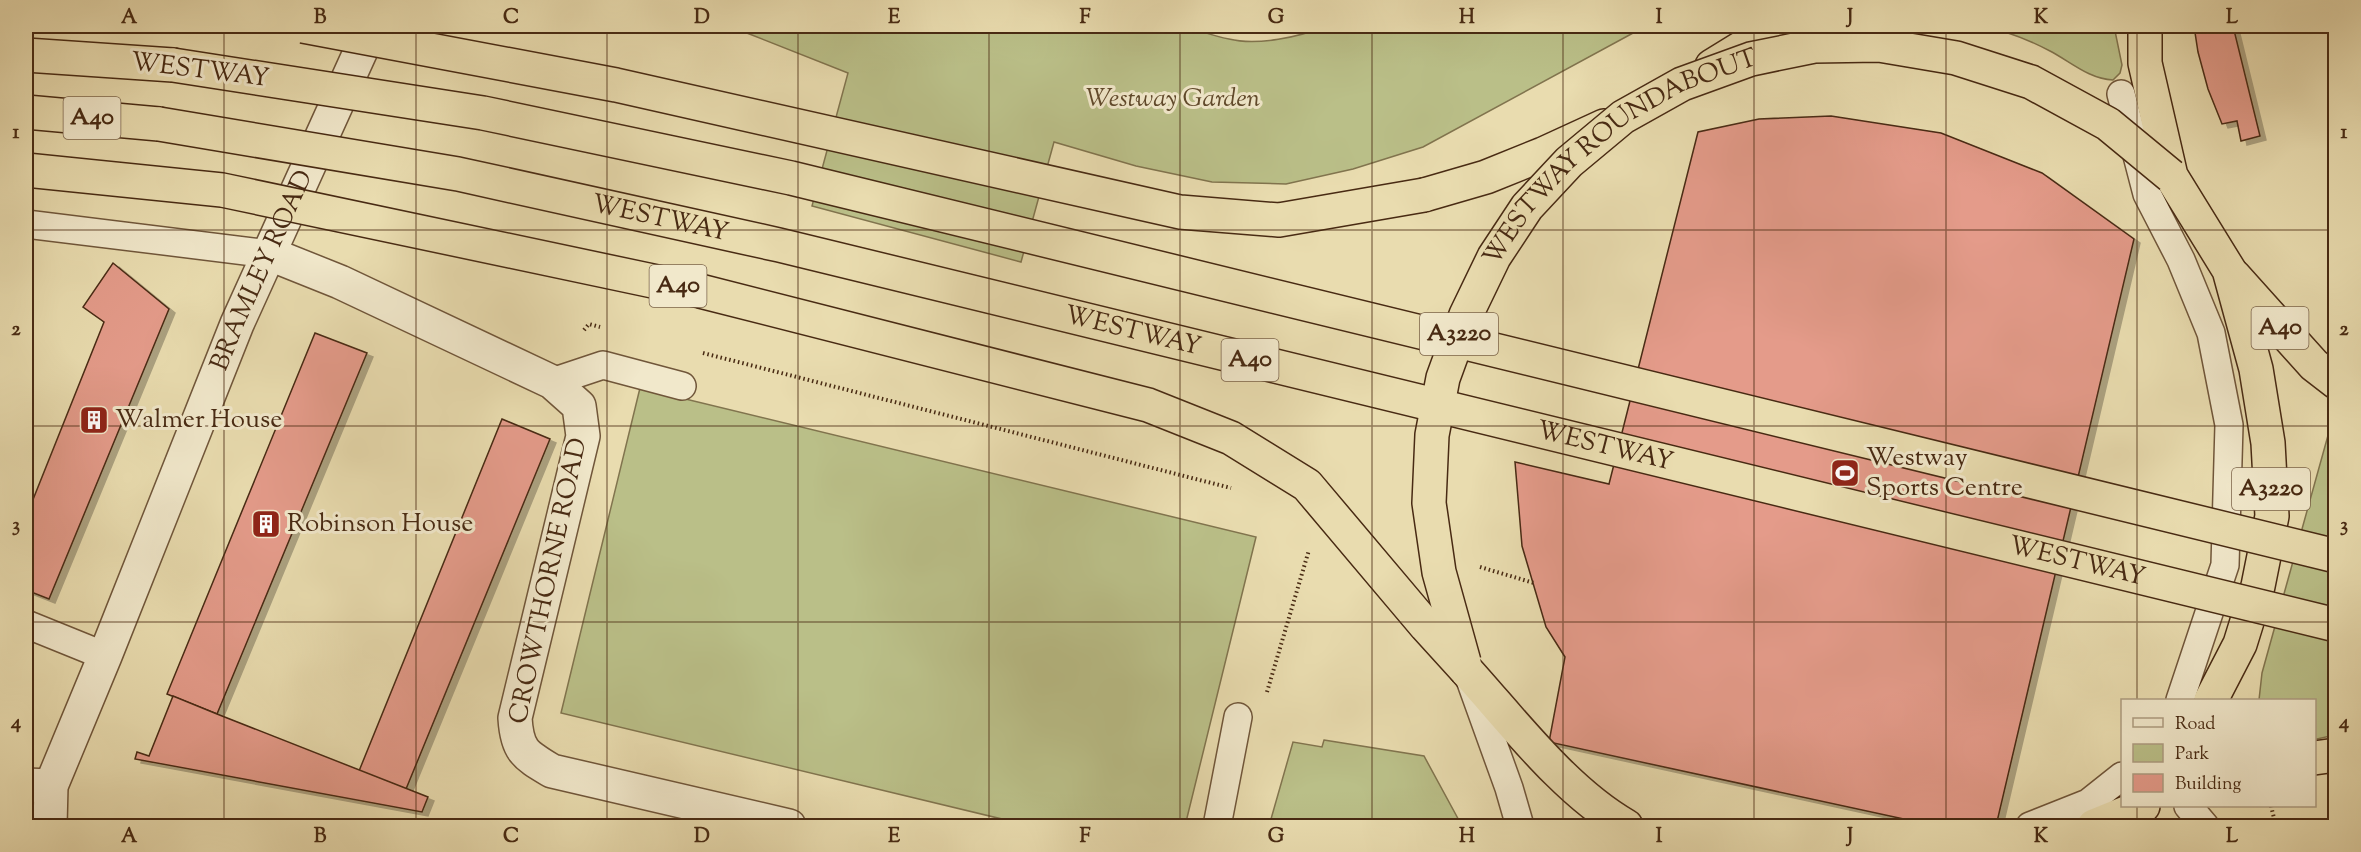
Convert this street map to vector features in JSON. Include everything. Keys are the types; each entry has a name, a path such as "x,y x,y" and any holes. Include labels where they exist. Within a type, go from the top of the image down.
{"highway":[{"path":"303,26 616,85 1180,212 1279,220 1424,195 1486,177 1623,117"},
{"name":"A3220","path":"1682,84 1777,26"},
{"name":"A3220","path":"2145,26 2145,63 2171,176"},
{"name":"WESTWAY ROUNDABOUT","path":"1626,826 1605,814 1547,760 1466,670 1439,572 1429,503 1432,435 1443,378 1466,315 1494,257 1527,207 1569,162 1623,117 1682,84 1751,59 1814,46 1880,45 1956,58 2031,82 2108,124 2171,176 2229,270 2256,369 2268,443 2272,516 2258,586 2240,644 2212,699"},
{"name":"WESTWAY","path":"26,55 173,65 483,113 791,178 2336,555"},
{"name":"WESTWAY","path":"26,112 159,124 458,174 722,232 2336,625"},
{"name":"A40","path":"26,170 222,190 595,268 700,291 1148,405 1231,438 1307,485 1466,670"},
{"name":"A40","path":"2229,270 2314,365 2336,382"},
{"path":"2316,758 2336,755"},
{"path":"2084,826 2121,801"},
{"path":"2094,826 2141,807"}],"street":[{"name":"BRAMLEY ROAD","path":"38,785 105,656 237,324 372,26"},
{"name":"CROWTHORNE ROAD","path":"270,254 340,282 552,381 579,406 583,436 515,718 517,740 530,758 552,771 789,826"},
{"path":"38,785 50,826"}],"lane":[{"path":"2121,94 2147,194 2181,260 2211,333 2229,424 2225,565 2180,699"},
{"path":"26,224 270,254"},
{"path":"552,381 603,365 682,386"},
{"path":"26,624 105,656"},
{"path":"1466,670 1509,788 1520,826"},
{"path":"1217,826 1238,717"},
{"path":"2030,826 2088,803 2121,777"},
{"path":"2189,807 2205,826"}],"path":[{"path":"552,381 589,324 610,329"},
{"path":"699,352 1232,488"},
{"path":"1264,703 1311,543"},
{"path":"1477,566 1534,583"},
{"path":"2271,807 2276,826"}],"green space":[{"name":"Westway Garden","path":"751,26 1183,26 1223,38 1265,41 1304,34 1326,26 1646,26 1423,147 1353,169 1286,184 1212,182 1136,166 1054,142 1021,262 812,206 848,73 747,33"},
{"path":"1980,26 2114,26 2122,65 2120,73 2113,80 2096,77 2034,43"},
{"path":"640,388 1256,537 1185,826 1031,826 561,713"},
{"path":"2335,415 2335,735 2316,739 2316,699 2259,699 2262,673"},
{"path":"1324,740 1424,756 1462,826 1269,826 1293,742 1322,747"}],"building":[{"path":"2194,26 2233,26 2260,136 2241,141 2237,121 2222,124 2208,89"},
{"name":"Westway Sports Centre","path":"1831,116 1941,133 2042,173 2134,239 1996,826 1936,826 1549,742 1565,657 1546,627 1522,546 1515,462 1609,484 1698,132 1759,119"},
{"name":"Walmer House","path":"113,263 169,309 49,599 26,590 26,517 104,322 83,307"},
{"name":"Robinson House","path":"315,333 367,353 217,714 167,694"},
{"name":"Robinson House","path":"502,419 550,439 406,789 359,771"},
{"path":"173,696 428,797 422,812 135,759 137,752 149,756"}],"place":[{"name":"Walmer House","path":"94,420"},
{"name":"Westway Sports Centre","path":"1845,473"},
{"name":"Robinson House","path":"266,524"}]}
